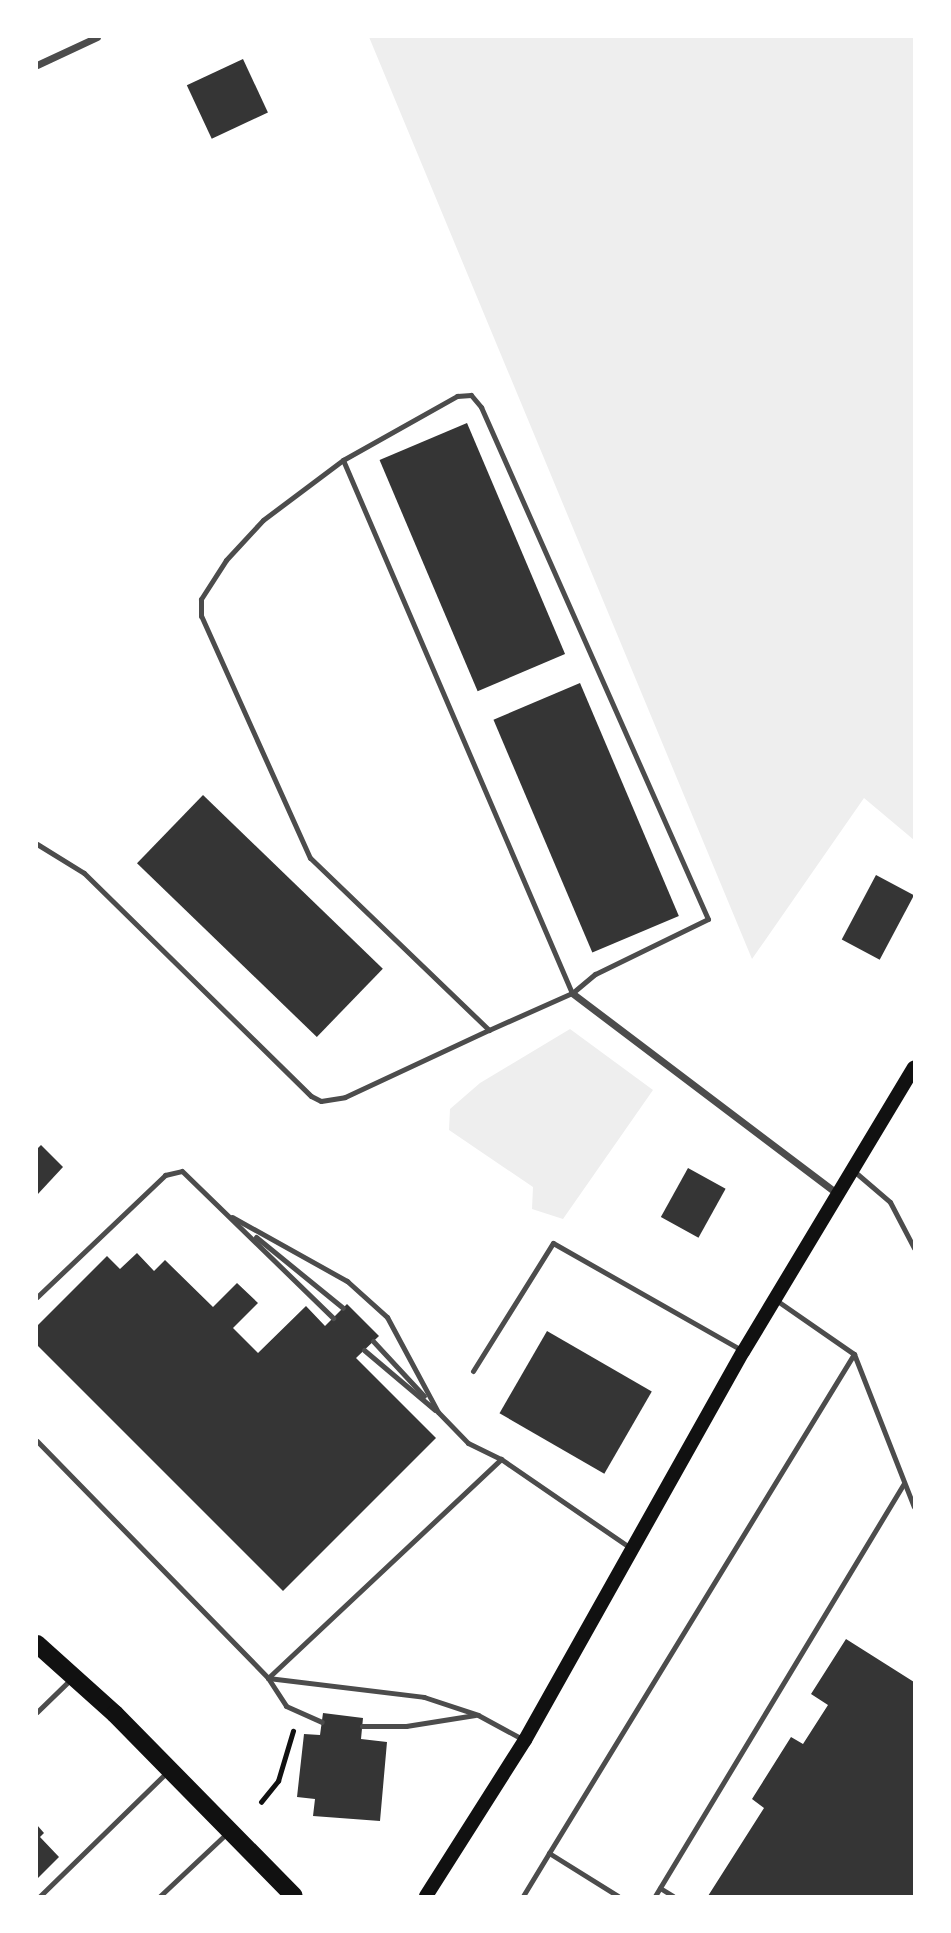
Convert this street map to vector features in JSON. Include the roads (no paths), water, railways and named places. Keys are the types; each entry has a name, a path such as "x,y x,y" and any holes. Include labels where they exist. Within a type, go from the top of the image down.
{"main road":[{"path":"426,1896 524,1740 634,1550 774,1298 914,1067"},
{"path":"37,1644 75,1676 170,1769 294,1896"}],"street":[{"path":"37,65 97,37"},
{"path":"572,993 838,1194"}],"lane":[{"path":"37,844 84,873 311,1096 321,1101 345,1097 572,993 595,974 708,919 481,407 471,396 457,396 343,460 263,520 226,560 201,599 201,616 310,858 489,1030"},
{"path":"343,460 572,993"},
{"path":"852,1170 890,1202 914,1248"},
{"path":"37,1297 169,1172 189,1174 333,1318"},
{"path":"232,1217 343,1308"},
{"path":"232,1217 336,1273 387,1317 438,1412"},
{"path":"473,1371 553,1243 743,1352"},
{"path":"774,1298 853,1354 914,1507"},
{"path":"373,1341 468,1443 501,1459 634,1550"},
{"path":"364,1350 438,1412"},
{"path":"523,1896 853,1354"},
{"path":"37,1441 268,1678 294,1713 322,1722"},
{"path":"268,1678 501,1459"},
{"path":"655,1896 904,1483"},
{"path":"37,1712 75,1676"},
{"path":"268,1678 424,1697 478,1715 524,1740"},
{"path":"362,1726 414,1725 478,1715"},
{"path":"40,1896 170,1769"},
{"path":"160,1896 229,1830"},
{"path":"549,1853 618,1896"},
{"path":"660,1888 673,1896"}]}
